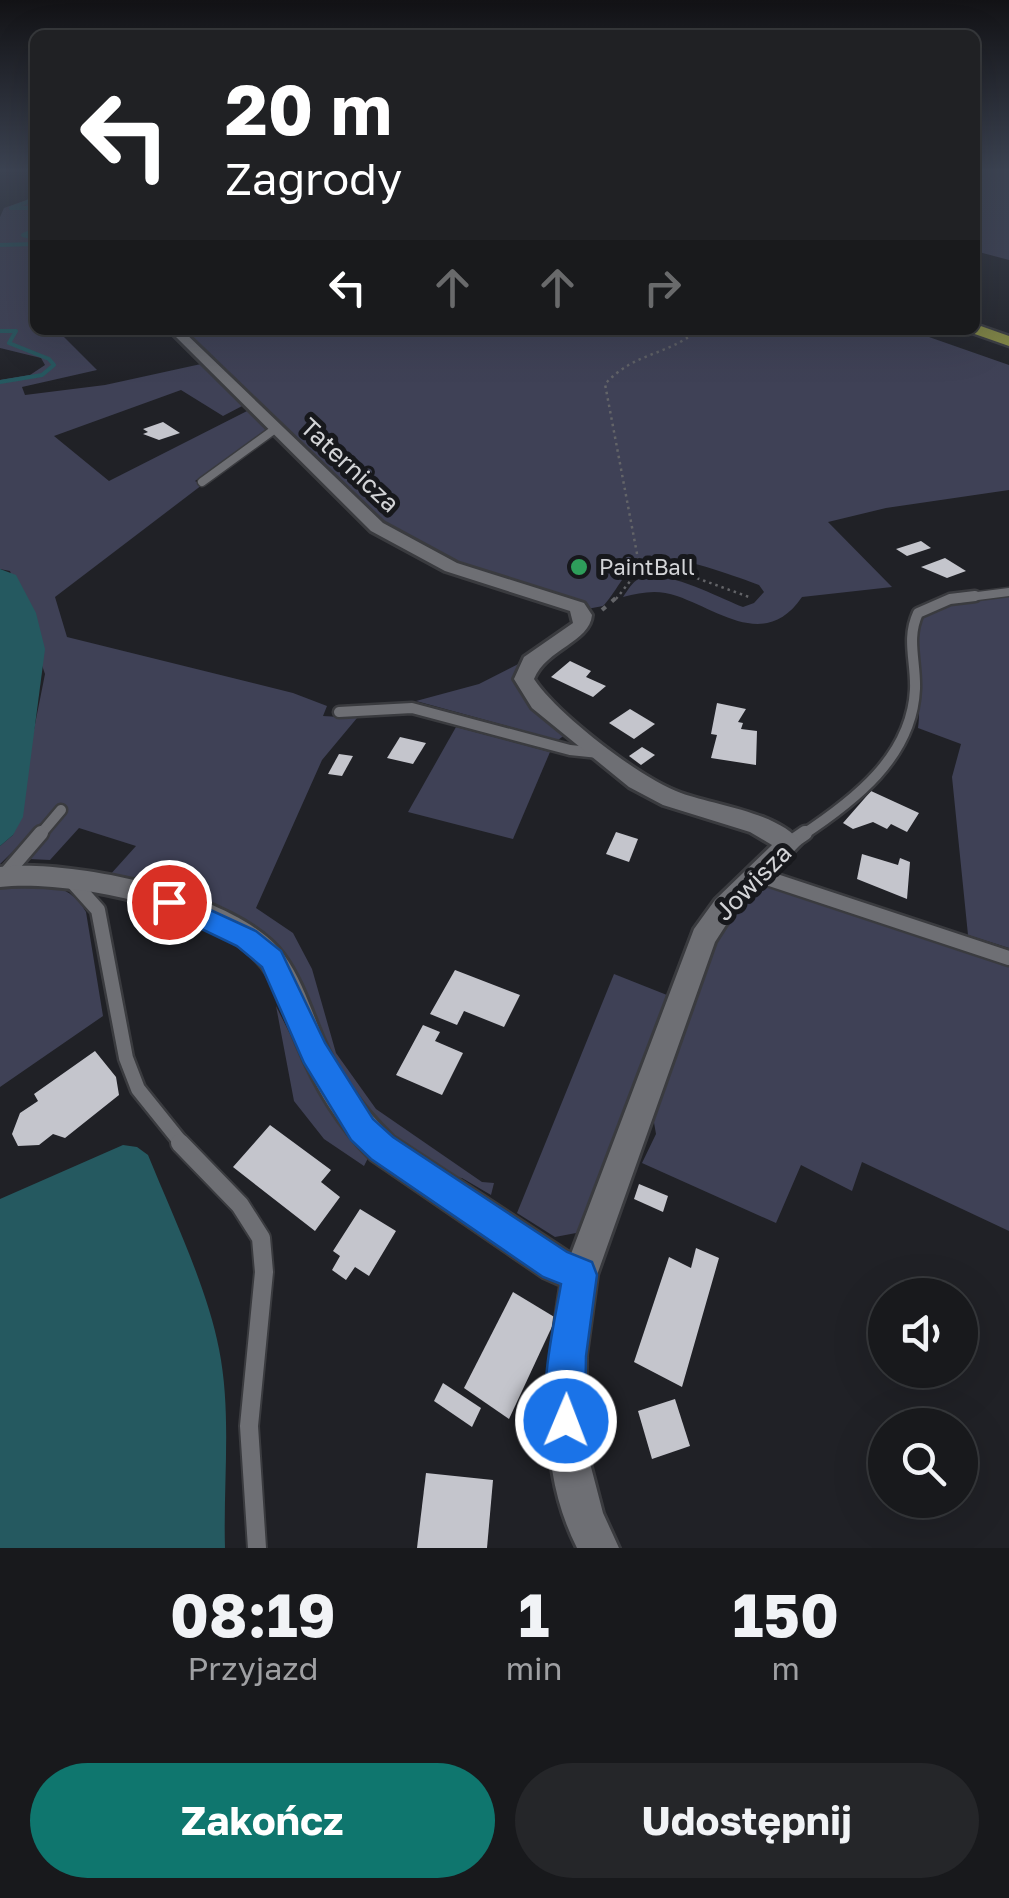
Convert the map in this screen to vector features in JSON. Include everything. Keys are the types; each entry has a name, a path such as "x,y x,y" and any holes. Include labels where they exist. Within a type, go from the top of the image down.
{"highway":[{"path":"980,316 1009,326"},
{"path":"980,331 1009,341"}],"street":[{"name":"Taternicza","path":"180,335 346,500 393,537 465,572 572,604 583,616"},
{"path":"583,616 582,625 571,636 532,662 524,679 539,703 653,791 740,818 788,844"},
{"name":"Jowisza","path":"598,1548 584,1519 566,1444 566,1370 580,1275 696,952 712,921 788,844"},
{"path":"2,877 40,872 69,876 169,902 260,946 282,976 314,1053 362,1130 382,1148 556,1265 580,1275"}],"lane":[{"path":"202,482 275,429"},
{"name":"Jowisza","path":"788,844 845,806 886,766 914,706 909,641 918,613 950,598 1009,592"},
{"path":"339,712 412,708 570,750 599,753"},
{"path":"2,877 61,810"},
{"path":"756,874 1009,958"},
{"path":"69,876 98,910 126,1058 138,1089 170,1132 240,1205 261,1238 264,1272 249,1426 257,1548"}],"path":[{"path":"583,616 606,608 640,566 605,384 624,364 695,335"},
{"path":"640,566 680,572 749,597"}],"shaded area":[{"path":"0,242 30,242 30,335 62,335 97,370 22,387 25,395 105,385 201,364 246,404 223,416 181,390 54,436 109,481 251,409 270,429 195,481 202,485 55,597 67,637 293,693 327,706 323,716 357,718 322,760 256,908 293,933 312,969 336,1053 376,1109 482,1182 494,1183 491,1195 462,1178 437,1175 356,1108 277,952 109,876 136,846 79,828 50,860 29,859 66,808 60,806 0,864 0,846 13,835 45,674 10,571 0,569 0,380 30,375 45,365 41,358 0,348"},
{"path":"980,242 1009,242 1009,260 980,252"},
{"path":"184,335 923,335 1009,365 1009,490 886,508 828,522 892,587 802,597 788,613 773,621 742,622 663,592 623,597 634,582 649,576 676,580 743,607 754,603 764,592 759,585 680,561 663,558 637,563 603,606 587,609 481,575 396,536"},
{"path":"0,569 16,575 36,613 45,649 23,817 13,835 0,846"},
{"path":"1009,594 1009,948 968,935 952,777 961,744 918,728 916,651 924,613 943,604"},
{"path":"530,658 520,670 566,734 558,740 416,701 479,684"},
{"path":"456,727 550,752 513,839 408,812"},
{"path":"0,883 49,886 78,901 86,912 103,1016 0,1087"},
{"path":"777,887 1009,965 1009,1231 862,1162 852,1191 801,1165 776,1223 642,1163 656,1134 652,1111 705,952 750,889"},
{"path":"614,974 672,997 585,1222 576,1233 555,1237 517,1213"},
{"path":"276,1006 324,1102 370,1154 364,1166 324,1139 294,1101"},
{"path":"123,1145 137,1147 148,1155 188,1251 213,1325 225,1398 225,1548 0,1548 0,1199"}],"building":[{"path":"163,422 180,433 159,440 143,434 148,432 143,429"},
{"path":"921,541 931,548 907,556 896,549"},
{"path":"945,558 966,571 947,578 921,567"},
{"path":"570,661 591,671 586,677 606,686 593,697 551,677"},
{"path":"717,703 746,709 738,722 743,723 741,729 757,731 756,765 711,758 717,735 711,734"},
{"path":"630,709 655,724 634,739 609,723"},
{"path":"400,737 426,743 413,764 387,758"},
{"path":"642,747 655,755 641,765 629,756"},
{"path":"339,754 353,756 342,776 328,774"},
{"path":"871,791 919,813 907,832 891,824 887,829 873,822 853,829 843,823"},
{"path":"616,832 638,839 629,862 606,854"},
{"path":"862,854 898,865 900,858 910,862 907,899 857,879"},
{"path":"455,970 520,995 504,1027 464,1011 457,1025 430,1014"},
{"path":"423,1025 440,1032 435,1041 463,1053 442,1095 396,1075"},
{"path":"95,1051 116,1077 119,1095 65,1138 53,1134 39,1145 18,1146 12,1134 20,1113 38,1101 34,1094"},
{"path":"270,1125 331,1170 321,1182 340,1197 315,1231 233,1167"},
{"path":"639,1184 668,1196 663,1212 634,1199"},
{"path":"360,1209 396,1231 369,1276 355,1267 346,1280 332,1270 340,1256 333,1251"},
{"path":"696,1248 719,1258 682,1387 634,1362 669,1257 691,1268"},
{"path":"513,1292 556,1318 509,1419 464,1388"},
{"path":"443,1383 481,1408 472,1427 434,1401"},
{"path":"675,1399 690,1446 652,1459 638,1411"},
{"path":"426,1473 493,1480 487,1548 417,1548"}],"waterway":[{"path":"0,245 30,244"},
{"path":"0,331 16,331 9,343 49,359 54,365 42,375 0,382"}],"place":[{"name":"PaintBall","path":"579,567"}],"route":[{"path":"169,902 246,938 272,959 314,1053 362,1130 382,1148 556,1265 580,1275 568,1356 566,1421"}]}
